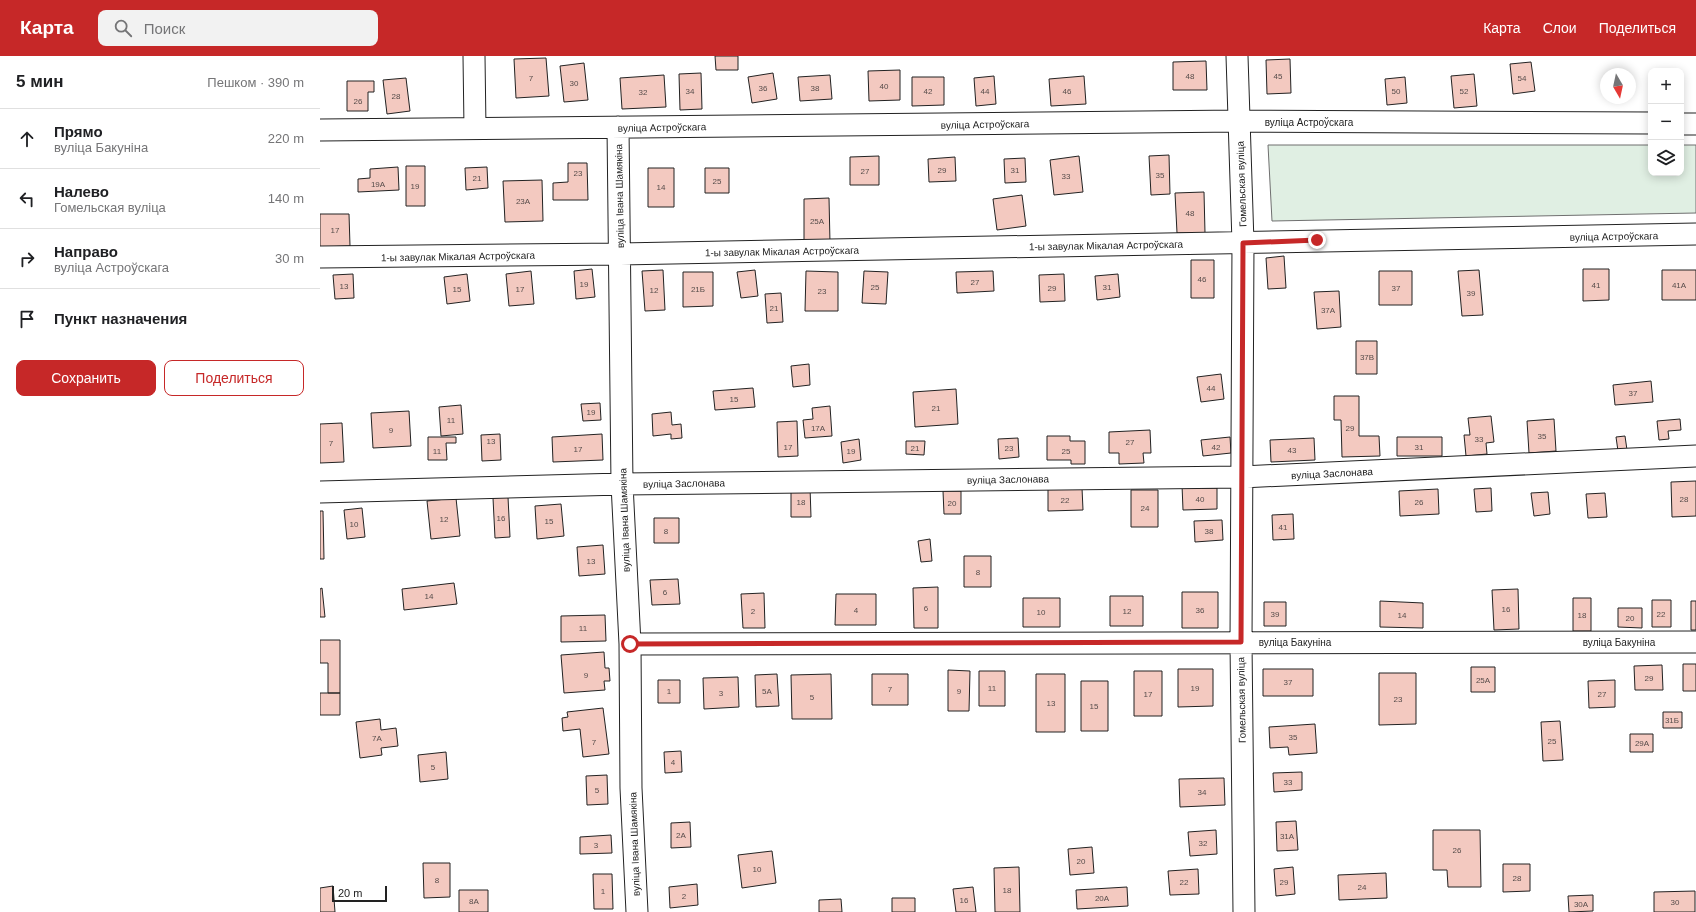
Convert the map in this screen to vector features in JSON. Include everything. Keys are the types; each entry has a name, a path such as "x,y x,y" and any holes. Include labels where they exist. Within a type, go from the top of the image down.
{"street":[{"path":"474,56 475,128"},
{"name":"Гомельская вуліца","path":"1237,56 1243,243 1241,642 1244,912"},
{"name":"вуліца Астроўскага","path":"320,130 1239,121 1648,123"},
{"path":"1684,124 1696,124"},
{"name":"вуліца Івана Шамякіна","path":"618,127 622,484 630,644 631,788 637,912"},
{"name":"вуліца Астроўскага","path":"1243,243 1325,240 1696,234"},
{"name":"1-ы завулак Мікалая Астроўскага","path":"320,257 620,254 1243,243"},
{"name":"вуліца Заслонава","path":"320,492 622,484 1242,477 1696,456"},
{"name":"вуліца Бакуніна","path":"630,644 1696,642"}],"green space":[{"path":"1268,145 1648,145 1648,176 1684,176 1684,145 1696,145 1696,213 1272,221"}],"building":[{"path":"715,56 738,56 738,70 716,70"},
{"path":"546,58 549,96 516,98 514,59"},
{"path":"1290,59 1291,93 1267,94 1266,60"},
{"path":"1206,61 1207,90 1173,90 1173,62"},
{"path":"1531,62 1535,91 1513,94 1510,64"},
{"path":"584,63 588,100 564,102 560,66"},
{"path":"900,70 900,100 869,101 868,71"},
{"path":"701,73 702,109 680,110 679,74"},
{"path":"773,73 777,99 752,103 748,77"},
{"path":"1474,74 1477,106 1454,108 1451,76"},
{"path":"664,75 666,107 622,109 620,78"},
{"path":"830,75 832,99 800,101 798,77"},
{"path":"994,76 996,104 976,106 974,78"},
{"path":"1084,76 1086,104 1051,106 1049,79"},
{"path":"912,77 944,77 944,105 912,106"},
{"path":"1405,77 1407,103 1387,105 1385,79"},
{"path":"406,78 410,111 387,114 383,80"},
{"path":"347,81 374,81 374,92 368,92 368,111 347,111"},
{"path":"1169,155 1170,194 1151,195 1149,156"},
{"path":"879,156 879,185 850,185 850,157"},
{"path":"1079,156 1083,192 1054,195 1050,160"},
{"path":"955,157 956,181 929,182 928,159"},
{"path":"1025,158 1026,182 1005,183 1004,159"},
{"path":"568,163 587,163 588,200 553,200 553,183 568,182"},
{"path":"406,166 425,166 425,206 406,206"},
{"path":"398,167 399,190 358,192 358,179 370,178 370,169"},
{"path":"487,167 488,188 466,190 465,168"},
{"path":"648,168 674,168 674,207 648,207"},
{"path":"705,168 729,168 729,193 705,193"},
{"path":"542,180 543,221 505,222 503,181"},
{"path":"1204,192 1205,233 1177,233 1175,193"},
{"path":"1022,195 1026,226 997,230 993,199"},
{"path":"829,198 830,243 804,243 804,199"},
{"path":"320,214 349,214 350,246 320,247"},
{"path":"1284,256 1286,288 1268,289 1266,258"},
{"path":"1191,260 1214,260 1214,298 1191,298"},
{"path":"592,269 595,297 576,299 574,271"},
{"path":"1583,269 1609,269 1609,300 1583,301"},
{"path":"663,270 665,310 645,311 642,271"},
{"path":"755,270 758,296 741,298 737,272"},
{"path":"1479,270 1483,315 1462,316 1458,271"},
{"path":"1662,270 1696,270 1696,300 1662,300"},
{"path":"531,271 534,304 509,306 506,274"},
{"path":"806,271 838,272 838,311 805,311"},
{"path":"864,271 888,272 886,304 862,303"},
{"path":"993,271 994,291 957,293 956,272"},
{"path":"1379,271 1412,271 1412,305 1379,305"},
{"path":"683,272 713,272 713,306 683,307"},
{"path":"353,274 354,298 335,299 333,275"},
{"path":"467,274 470,301 447,304 444,277"},
{"path":"1064,274 1065,301 1040,302 1039,275"},
{"path":"1118,274 1120,297 1097,300 1095,276"},
{"path":"1339,291 1341,327 1317,329 1314,292"},
{"path":"781,293 783,322 767,323 765,294"},
{"path":"1356,341 1377,341 1377,374 1356,374"},
{"path":"809,364 810,385 793,387 791,366"},
{"path":"1221,374 1224,399 1201,402 1197,377"},
{"path":"1651,381 1653,402 1615,405 1613,385"},
{"path":"753,388 755,407 715,410 713,391"},
{"path":"956,389 958,424 915,427 913,392"},
{"path":"1334,396 1359,396 1359,436 1379,436 1380,456 1342,457 1341,420 1334,420"},
{"path":"600,403 601,420 583,421 581,404"},
{"path":"461,405 463,434 441,436 439,407"},
{"path":"830,406 832,436 805,438 803,420 813,419 812,408"},
{"path":"409,411 411,446 373,448 371,413"},
{"path":"671,412 672,425 681,424 682,438 671,439 671,434 653,436 652,414"},
{"path":"1491,416 1494,442 1486,443 1487,454 1466,456 1464,435 1470,435 1468,418"},
{"path":"1554,419 1556,451 1529,453 1527,421"},
{"path":"1680,419 1681,430 1668,431 1669,439 1659,440 1657,421"},
{"path":"797,421 798,456 778,457 777,422"},
{"path":"342,423 344,462 320,463 320,424"},
{"path":"1150,430 1151,453 1143,453 1144,463 1119,464 1119,453 1109,453 1109,432"},
{"path":"500,434 501,460 482,461 481,435"},
{"path":"602,434 603,460 553,462 552,437"},
{"path":"1047,436 1070,436 1070,441 1085,441 1085,464 1071,464 1071,460 1047,460"},
{"path":"1625,436 1627,450 1618,451 1616,437"},
{"path":"428,437 456,437 456,443 446,443 447,460 428,460"},
{"path":"1230,437 1231,453 1203,456 1201,440"},
{"path":"1397,437 1442,437 1442,456 1397,456"},
{"path":"1018,438 1019,457 999,459 998,439"},
{"path":"1314,438 1315,460 1271,462 1270,440"},
{"path":"859,439 861,460 843,463 841,442"},
{"path":"906,441 925,441 924,455 906,454"},
{"path":"1696,481 1696,516 1672,517 1671,482"},
{"path":"1182,485 1202,485 1202,488 1217,488 1217,509 1183,510"},
{"path":"810,487 811,517 791,517 791,488"},
{"path":"1082,488 1083,510 1048,511 1048,489"},
{"path":"1491,488 1492,511 1476,512 1474,489"},
{"path":"1438,489 1439,514 1400,516 1399,491"},
{"path":"1131,490 1158,490 1158,527 1131,527"},
{"path":"943,491 961,491 961,514 944,514"},
{"path":"1548,492 1550,514 1534,516 1531,493"},
{"path":"1605,493 1607,517 1588,518 1586,494"},
{"path":"508,497 510,537 495,538 493,498"},
{"path":"456,498 460,536 431,539 427,501"},
{"path":"561,504 564,536 537,539 535,506"},
{"path":"362,508 365,537 347,539 344,510"},
{"path":"320,511 323,511 324,559 320,559"},
{"path":"1293,514 1294,539 1273,540 1272,515"},
{"path":"654,518 679,518 679,543 654,543"},
{"path":"1222,520 1223,540 1195,542 1194,521"},
{"path":"930,539 932,561 921,562 918,541"},
{"path":"603,545 605,574 579,576 577,547"},
{"path":"964,556 991,556 991,587 964,587"},
{"path":"678,579 680,604 652,605 650,580"},
{"path":"454,583 457,604 404,610 402,589"},
{"path":"938,587 938,628 914,628 913,588"},
{"path":"322,588 325,617 320,617 320,589"},
{"path":"1518,589 1519,629 1494,630 1492,590"},
{"path":"1182,592 1218,592 1218,628 1182,628"},
{"path":"764,593 765,628 743,628 741,594"},
{"path":"836,594 876,594 876,625 835,625"},
{"path":"1110,596 1143,596 1143,626 1110,626"},
{"path":"1023,598 1060,598 1060,627 1023,627"},
{"path":"1573,598 1591,598 1591,631 1573,631"},
{"path":"1652,600 1671,600 1671,627 1652,627"},
{"path":"1380,601 1423,603 1423,628 1380,627"},
{"path":"1691,601 1696,601 1696,630 1691,630"},
{"path":"1264,602 1286,602 1286,626 1264,626"},
{"path":"1618,608 1642,608 1642,628 1618,627"},
{"path":"605,615 606,641 561,642 561,616"},
{"path":"320,640 340,640 340,693 328,693 328,663 320,663"},
{"path":"604,652 605,668 609,668 610,681 604,681 605,690 564,693 561,655"},
{"path":"1683,664 1696,664 1696,691 1683,691"},
{"path":"1662,665 1663,690 1635,690 1634,666"},
{"path":"1471,667 1495,667 1495,692 1471,692"},
{"path":"1178,669 1213,669 1213,706 1178,707"},
{"path":"1263,669 1313,669 1313,696 1263,696"},
{"path":"948,670 970,671 969,711 948,711"},
{"path":"979,671 1005,671 1005,706 979,706"},
{"path":"1134,671 1162,671 1162,716 1134,716"},
{"path":"1379,673 1416,673 1416,724 1379,725"},
{"path":"777,674 779,706 756,707 755,675"},
{"path":"831,674 832,719 792,719 791,675"},
{"path":"872,674 908,674 908,705 872,705"},
{"path":"1036,674 1065,674 1065,732 1036,732"},
{"path":"738,677 739,707 704,709 703,678"},
{"path":"658,680 680,680 680,703 658,703"},
{"path":"1615,680 1615,707 1589,708 1588,681"},
{"path":"1081,681 1108,681 1108,731 1081,731"},
{"path":"320,693 340,693 340,715 320,715"},
{"path":"603,708 609,754 583,757 580,729 563,731 562,718 568,717 567,712"},
{"path":"1663,712 1682,712 1682,728 1663,728"},
{"path":"380,719 381,730 396,728 398,746 381,748 382,755 360,758 356,722"},
{"path":"1560,721 1563,760 1543,761 1541,722"},
{"path":"1315,724 1317,753 1289,755 1288,747 1270,748 1269,727"},
{"path":"1630,734 1653,734 1653,752 1630,752"},
{"path":"681,751 682,772 665,773 664,752"},
{"path":"446,752 448,779 420,782 418,755"},
{"path":"1302,772 1302,790 1274,792 1273,773"},
{"path":"607,775 608,804 587,805 586,776"},
{"path":"1224,778 1225,805 1180,807 1179,779"},
{"path":"1296,821 1298,850 1277,851 1276,822"},
{"path":"690,822 691,847 671,848 671,823"},
{"path":"1216,830 1217,854 1190,856 1188,832"},
{"path":"1433,830 1480,830 1481,887 1448,887 1447,870 1433,870"},
{"path":"611,835 612,853 580,854 580,837"},
{"path":"1092,847 1094,873 1070,875 1068,849"},
{"path":"772,851 776,883 742,888 738,855"},
{"path":"423,863 450,863 450,897 424,898"},
{"path":"1503,864 1530,864 1530,891 1503,892"},
{"path":"1019,867 1020,912 995,912 994,868"},
{"path":"1293,867 1295,894 1276,896 1274,869"},
{"path":"1198,869 1199,894 1170,895 1168,871"},
{"path":"1386,873 1387,898 1339,900 1338,875"},
{"path":"593,874 612,874 613,909 594,909"},
{"path":"697,884 698,905 670,908 669,887"},
{"path":"333,886 335,912 320,912 320,888"},
{"path":"973,887 976,912 956,912 953,889"},
{"path":"1127,887 1128,906 1077,909 1076,890"},
{"path":"459,890 488,890 488,912 459,912"},
{"path":"1695,891 1695,912 1654,912 1654,892"},
{"path":"1593,895 1593,911 1569,912 1568,896"},
{"path":"892,898 915,898 915,912 892,912"},
{"path":"841,899 842,912 819,912 819,900"}],"route":[{"path":"630,644 1241,642 1243,243 1317,240"}]}
